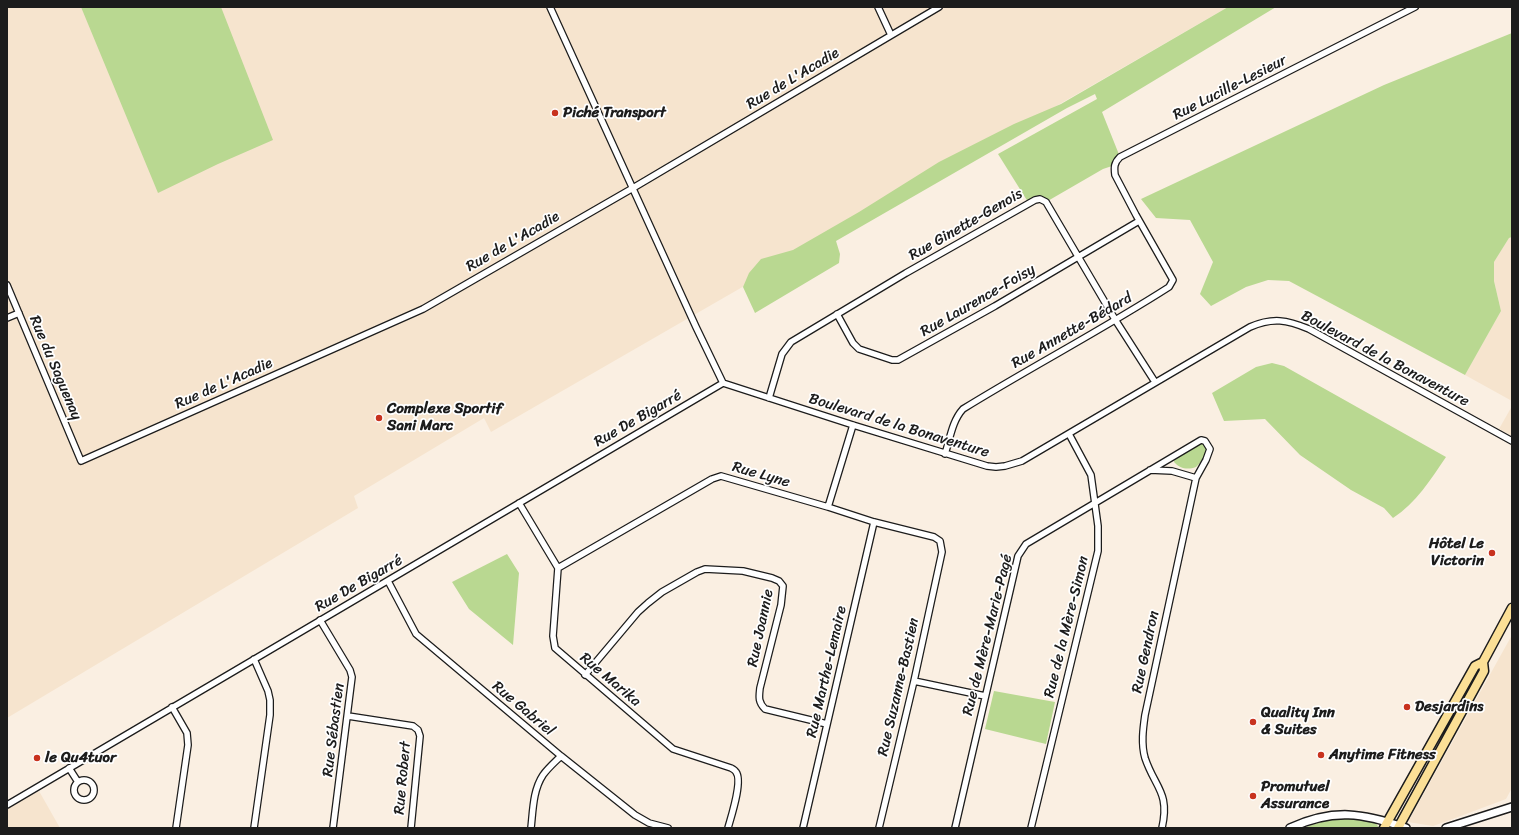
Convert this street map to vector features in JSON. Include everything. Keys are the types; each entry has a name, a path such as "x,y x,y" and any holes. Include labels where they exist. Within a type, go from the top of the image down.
{"main road":[{"path":"1401,827 1484,671 1483,662 1512,608"},
{"path":"1386,825 1475,666 1483,662"}],"street":[{"path":"550,7 723,383"},
{"path":"878,7 891,35"},
{"name":"Rue de L'Acadie","path":"81,461 423,309 633,188 938,7"},
{"name":"Rue Lucille-Lesieur","path":"1139,221 1115,175 1115,165 1120,158 1415,7"},
{"name":"Rue Ginette-Genois","path":"769,398 780,360 791,342 1035,200 1040,199 1046,202 1116,321 1155,382"},
{"name":"Rue Laurence-Foisy","path":"837,314 853,344 859,349 892,360 898,360 995,306 1139,221"},
{"name":"Rue Annette-Bédard","path":"945,454 954,424 958,415 963,409 1016,377 1116,321 1172,284 1172,280 1139,221"},
{"name":"Rue du Saguenay","path":"7,284 81,461"},
{"path":"7,318 19,312"},
{"name":"Boulevard de la Bonaventure","path":"723,383 945,454 987,466 996,467 1005,466 1022,460 1069,434 1250,327 1262,322 1284,321 1309,329 1512,441"},
{"name":"Rue De Bigarré","path":"7,805 723,383"},
{"path":"828,507 853,425"},
{"name":"Rue de la Mère-Simon","path":"1031,828 1098,551 1096,502 1091,475 1069,434"},
{"name":"Rue de Mère-Marie-Pagé","path":"955,828 1018,556 1021,550 1026,544 1198,441 1205,441 1210,449 1196,478"},
{"path":"1150,470 1172,471 1196,478"},
{"name":"Rue Lyne","path":"558,568 712,479 721,476 874,522 934,537 940,541 942,552"},
{"name":"Rue Gendron","path":"1162,828 1165,803 1145,757 1142,734 1196,478"},
{"path":"519,503 558,568"},
{"name":"Rue Marthe-Lemaire","path":"803,828 874,522"},
{"name":"Rue Suzanne-Bastien","path":"879,828 914,681 942,552"},
{"name":"Rue Marika","path":"558,568 554,642 559,652 673,749 731,768 736,772 738,786 728,828"},
{"name":"Rue Joannie","path":"585,675 638,612 662,592 696,572 705,569 743,571 772,578 779,581 783,586 781,605 760,688 758,700 760,704 765,709 827,724"},
{"name":"Rue Gabriel","path":"388,581 416,634 561,756 635,815 649,823 668,828"},
{"name":"Rue Sébastien","path":"320,620 350,670 352,676 333,828"},
{"path":"254,659 268,691 270,700 270,715 254,828"},
{"path":"914,681 985,696"},
{"path":"172,708 187,733 188,745 176,828"},
{"name":"Rue Robert","path":"348,716 413,726 418,730 420,736 411,828"},
{"path":"531,828 535,798 540,782 543,775 561,756"},
{"path":"69,768 78,782"},
{"path":"1446,828 1512,807"},
{"path":"1290,828 1326,816 1345,814 1358,815 1386,825 1401,827"}],"shaded area":[{"path":"7,7 1228,7 491,432 484,418 354,496 358,508 7,718"},
{"path":"1512,237 1512,401 1465,375 1501,311 1494,281 1494,262 1509,238"},
{"path":"1512,406 1512,436 1499,429"},
{"path":"1512,635 1512,788 1506,799 1433,826 1408,822"},
{"path":"39,791 60,828 7,828 7,809"}],"green space":[{"path":"81,7 221,7 273,140 218,164 158,193"},
{"path":"1228,7 1276,7 1102,112 1120,157 1115,165 1103,169 1046,202 1040,199 1028,202 998,154 1097,99 1095,94 1067,108 836,241 840,254 839,263 755,313 743,287 749,273 761,259 793,250 859,212 939,162 1014,124 1061,104"},
{"path":"1512,33 1512,237 1509,238 1494,262 1494,281 1501,311 1465,375 1289,281 1268,280 1246,287 1211,306 1200,294 1213,262 1190,220 1156,218 1141,199 1384,85"},
{"path":"1272,363 1284,366 1446,457 1416,498 1393,518 1384,508 1351,490 1300,455 1265,419 1224,421 1212,393 1256,367"},
{"path":"1197,444 1205,444 1206,451 1203,459 1196,467 1184,468 1174,462 1175,457"},
{"path":"507,554 519,573 513,645 469,609 452,582"},
{"path":"994,691 1055,702 1046,744 985,729"},
{"path":"1353,817 1374,820 1379,828 1303,828 1333,818"}],"place":[{"name":"Piché Transport","path":"555,113"},
{"name":"Complexe Sportif Sani Marc","path":"379,418"},
{"name":"Hôtel Le Victorin","path":"1492,553"},
{"name":"Desjardins","path":"1407,707"},
{"name":"Quality Inn & Suites","path":"1253,722"},
{"name":"Anytime Fitness","path":"1321,755"},
{"name":"le Qu4tuor","path":"37,758"},
{"name":"Promutuel Assurance","path":"1253,796"}]}
